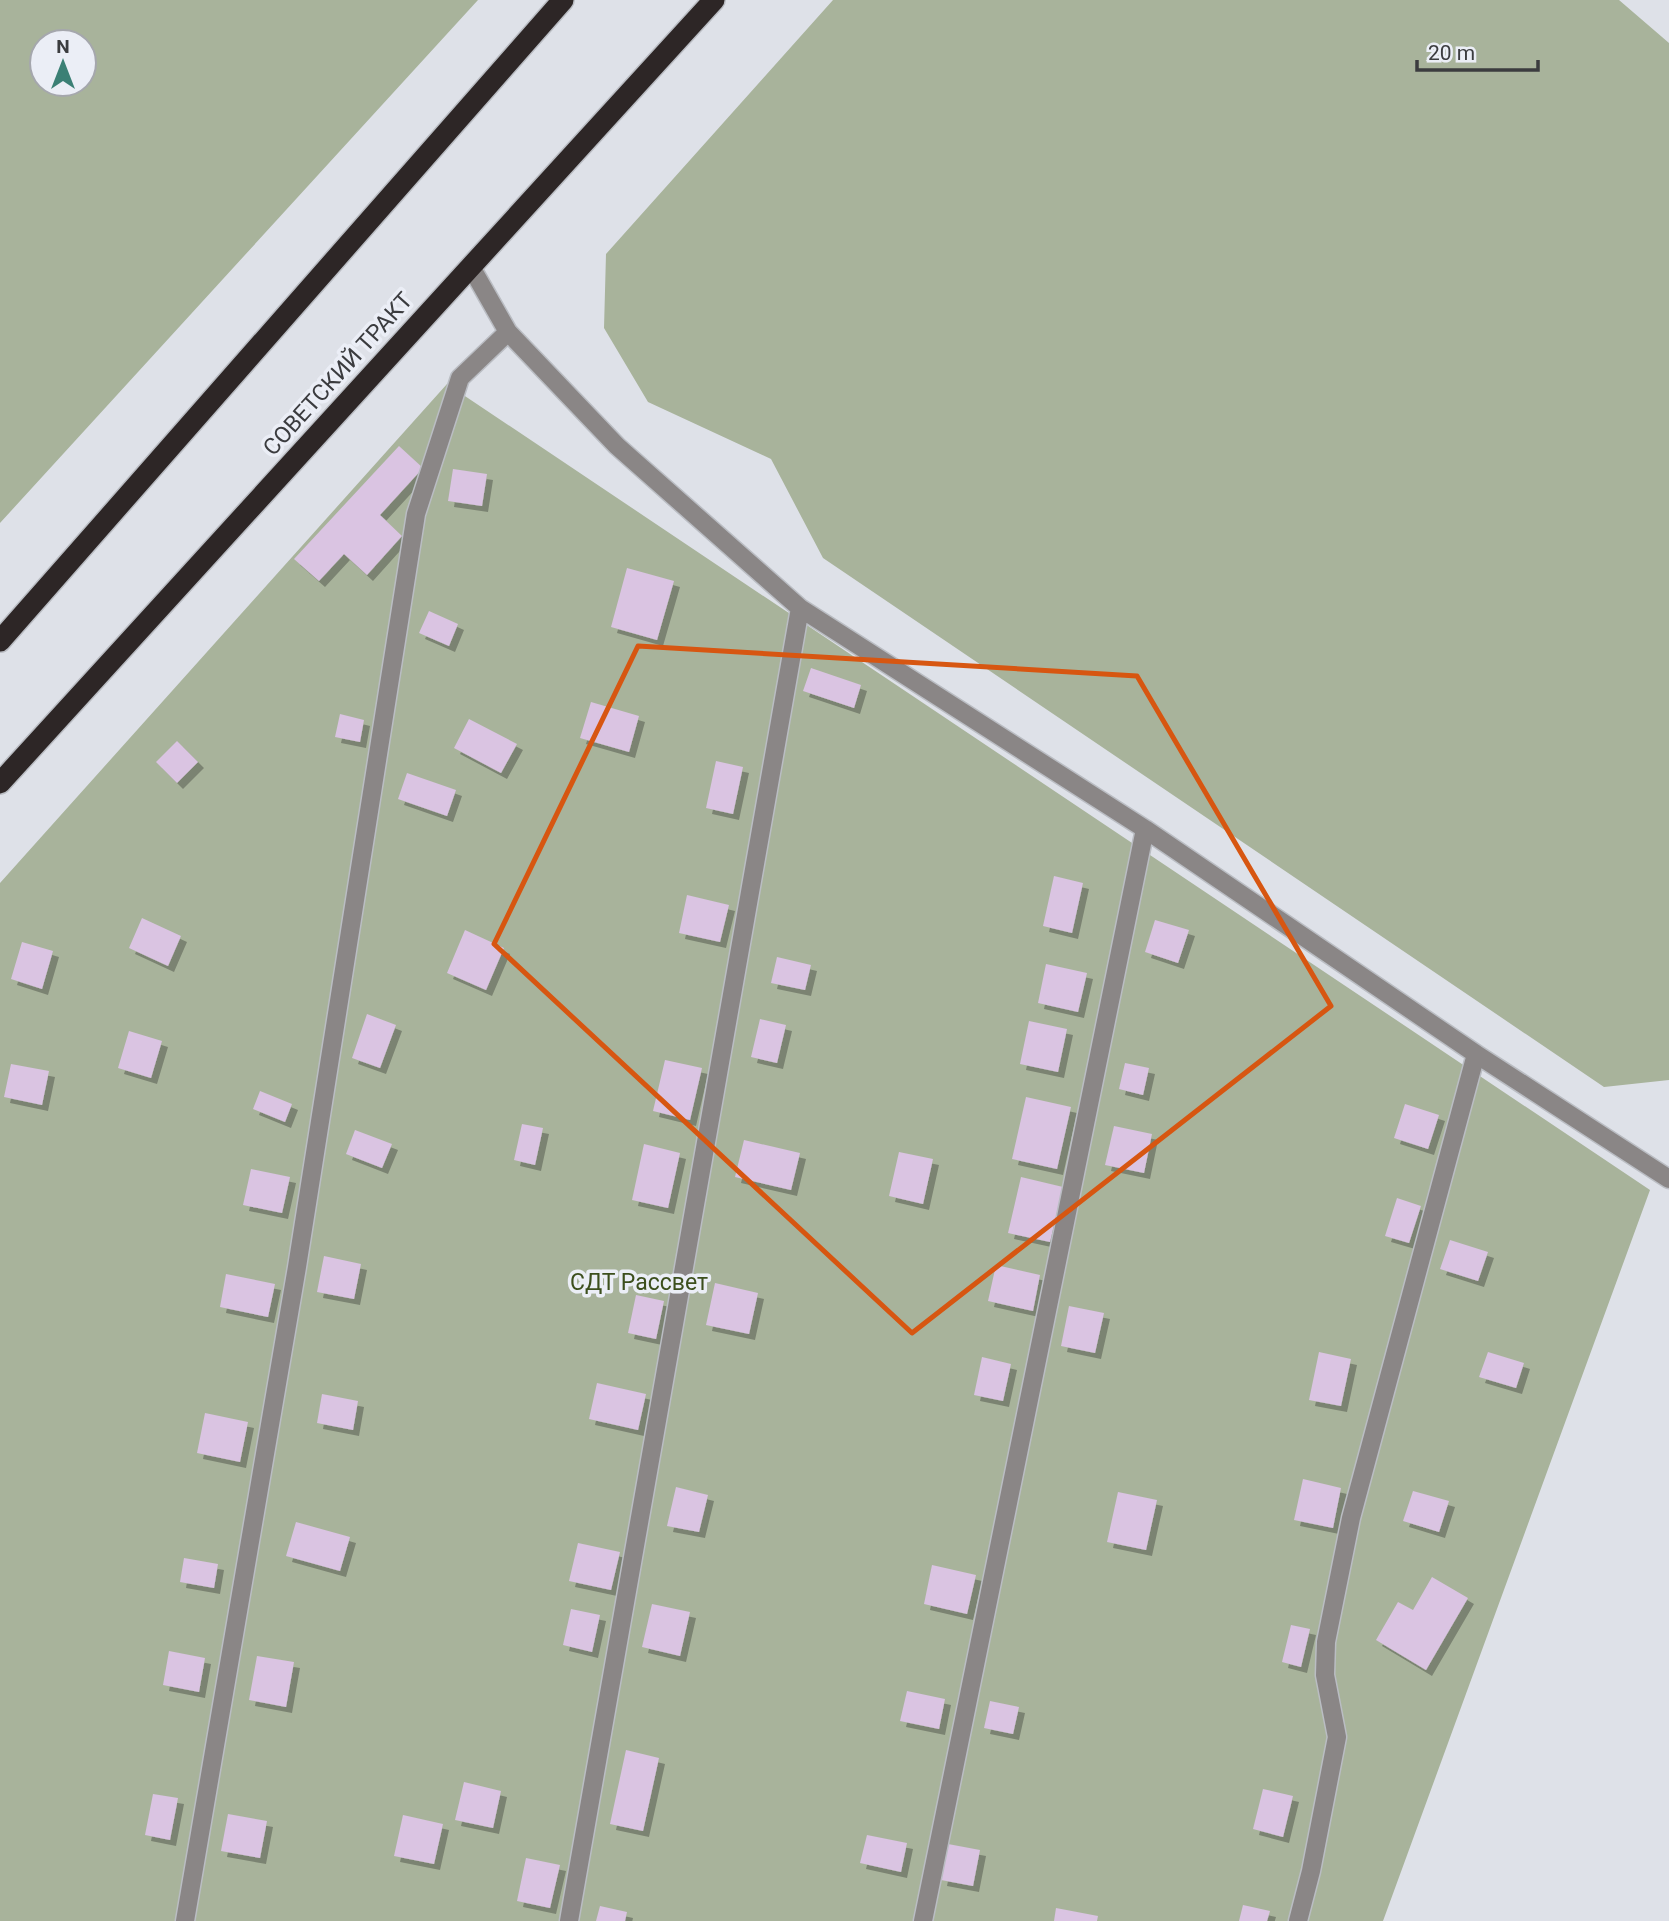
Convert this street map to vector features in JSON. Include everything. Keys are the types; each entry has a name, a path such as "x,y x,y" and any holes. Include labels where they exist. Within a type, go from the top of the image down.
{"highway":[{"path":"0,641 563,0"},
{"name":"СОВЕТСКИЙ ТРАКТ","path":"0,783 713,0"}],"street":[{"path":"471,267 508,332 617,446 800,608 1145,829 1476,1054 1669,1179"},
{"path":"185,1921 299,1253 416,514 460,378 508,332"},
{"path":"569,1921 800,608"},
{"path":"923,1921 1145,829"},
{"path":"1298,1921 1311,1871 1336,1737 1325,1675 1326,1642 1351,1518 1476,1054"}],"highlighted area":[{"path":"638,646 1137,676 1331,1006 912,1333 494,944"}],"green space":[{"path":"0,0 478,0 0,523"},
{"path":"833,0 1619,0 1669,43 1669,1080 1604,1087 823,558 771,459 648,402 604,328 606,254"},
{"name":"СДТ Рассвет","path":"447,384 1650,1190 1383,1921 0,1921 0,883"}],"building":[{"path":"399,446 423,468 380,515 402,536 367,575 344,554 319,581 294,559"},
{"path":"453,469 487,474 482,506 448,501"},
{"path":"627,568 674,581 657,640 611,627"},
{"path":"429,611 458,624 449,646 419,633"},
{"path":"811,668 861,685 854,708 803,691"},
{"path":"591,702 639,716 629,752 580,738"},
{"path":"340,714 364,720 360,742 335,737"},
{"path":"469,719 517,744 501,773 454,748"},
{"path":"177,741 198,762 177,783 156,762"},
{"path":"716,761 743,767 733,814 706,808"},
{"path":"407,773 456,790 447,816 398,799"},
{"path":"1054,876 1083,883 1072,933 1043,926"},
{"path":"687,895 729,905 720,942 679,933"},
{"path":"142,918 181,936 168,966 129,948"},
{"path":"1155,920 1189,930 1178,963 1145,952"},
{"path":"465,930 504,948 486,990 447,973"},
{"path":"22,942 53,951 42,989 11,979"},
{"path":"777,957 811,965 805,990 771,983"},
{"path":"1046,964 1087,973 1078,1012 1038,1003"},
{"path":"367,1014 396,1025 380,1068 352,1058"},
{"path":"760,1019 786,1025 777,1063 751,1057"},
{"path":"1029,1021 1067,1029 1058,1072 1020,1064"},
{"path":"129,1031 162,1041 151,1078 118,1068"},
{"path":"665,1060 702,1068 690,1120 653,1111"},
{"path":"1125,1063 1149,1068 1143,1095 1119,1089"},
{"path":"11,1064 49,1071 42,1105 4,1097"},
{"path":"260,1091 292,1104 285,1122 253,1109"},
{"path":"1026,1097 1071,1107 1057,1169 1012,1159"},
{"path":"1405,1104 1439,1115 1428,1149 1394,1138"},
{"path":"522,1124 543,1128 535,1165 514,1160"},
{"path":"1114,1126 1152,1134 1144,1173 1105,1165"},
{"path":"355,1130 392,1144 382,1168 346,1154"},
{"path":"744,1140 800,1153 791,1190 735,1177"},
{"path":"644,1144 680,1153 668,1208 632,1200"},
{"path":"899,1152 933,1159 923,1204 889,1196"},
{"path":"251,1169 290,1177 282,1213 243,1205"},
{"path":"1021,1177 1063,1187 1050,1242 1008,1233"},
{"path":"1397,1198 1421,1206 1409,1243 1385,1236"},
{"path":"1450,1240 1488,1252 1478,1281 1440,1269"},
{"path":"324,1256 361,1264 354,1299 317,1292"},
{"path":"996,1265 1040,1275 1033,1311 988,1301"},
{"path":"226,1274 275,1284 268,1317 220,1307"},
{"path":"715,1283 758,1293 749,1334 706,1325"},
{"path":"636,1295 664,1301 656,1339 628,1333"},
{"path":"1069,1306 1104,1313 1095,1353 1061,1346"},
{"path":"1319,1352 1351,1359 1341,1406 1309,1400"},
{"path":"1488,1352 1524,1363 1516,1388 1479,1377"},
{"path":"982,1357 1011,1364 1003,1401 974,1395"},
{"path":"597,1383 646,1394 638,1430 589,1419"},
{"path":"322,1394 358,1401 353,1430 317,1423"},
{"path":"205,1413 248,1422 240,1462 197,1453"},
{"path":"1303,1479 1341,1488 1333,1528 1294,1520"},
{"path":"676,1487 708,1495 699,1532 667,1526"},
{"path":"1413,1491 1449,1501 1439,1532 1403,1521"},
{"path":"1118,1492 1157,1500 1146,1550 1107,1542"},
{"path":"296,1522 350,1537 340,1571 286,1556"},
{"path":"578,1543 620,1552 611,1590 569,1581"},
{"path":"184,1558 218,1564 214,1588 180,1582"},
{"path":"932,1565 976,1575 967,1614 924,1604"},
{"path":"1432,1577 1468,1598 1426,1670 1376,1640 1398,1602 1413,1610"},
{"path":"652,1604 690,1612 680,1656 642,1647"},
{"path":"571,1609 600,1615 592,1652 563,1645"},
{"path":"1291,1625 1310,1629 1301,1667 1282,1662"},
{"path":"169,1651 205,1658 199,1692 163,1685"},
{"path":"257,1656 294,1662 286,1707 249,1700"},
{"path":"907,1691 945,1699 939,1729 900,1721"},
{"path":"990,1701 1019,1707 1013,1734 984,1728"},
{"path":"626,1750 659,1758 643,1831 610,1824"},
{"path":"464,1782 501,1791 493,1828 455,1820"},
{"path":"1263,1789 1293,1796 1283,1837 1253,1829"},
{"path":"153,1794 178,1798 170,1840 145,1835"},
{"path":"228,1814 267,1821 260,1858 221,1851"},
{"path":"403,1815 443,1824 434,1864 394,1856"},
{"path":"867,1835 907,1843 901,1872 860,1863"},
{"path":"948,1844 980,1850 973,1886 941,1880"},
{"path":"526,1858 560,1865 550,1908 517,1901"},
{"path":"1243,1905 1270,1911 1267,1921 1239,1921"},
{"path":"600,1906 627,1912 625,1921 596,1921"},
{"path":"1056,1908 1098,1916 1097,1921 1054,1921"}]}
